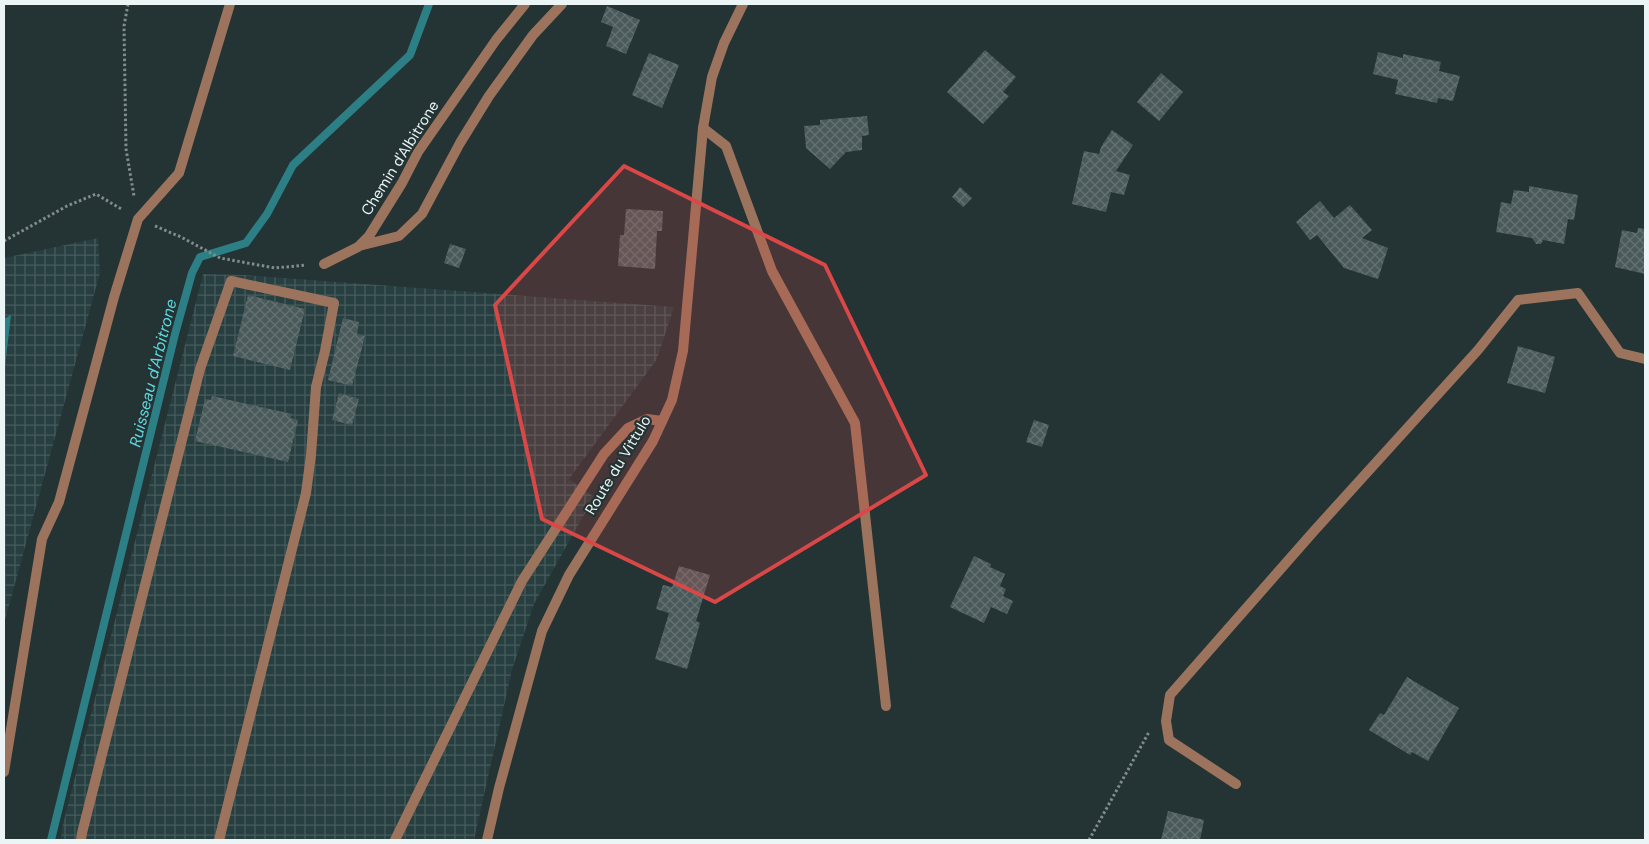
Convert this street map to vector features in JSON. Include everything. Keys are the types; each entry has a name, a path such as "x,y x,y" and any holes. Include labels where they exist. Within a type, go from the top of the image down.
{"street":[{"path":"4,772 42,539 59,502 114,297 138,219 179,173 230,4"},
{"name":"Chemin d'Albitrone","path":"324,264 358,247 369,236 381,219 424,144 496,40 525,4"},
{"path":"358,247 400,236 422,214 460,143 489,96 533,36 562,4"},
{"name":"Route du Vittulo","path":"487,840 499,788 542,632 569,575 653,441 672,400 684,351 703,128 712,77 724,43 743,4"},
{"path":"703,128 726,146 772,271 856,423 886,706"},
{"path":"81,840 200,368 231,281 334,303 316,388 306,493 219,840"},
{"path":"1236,784 1169,740 1166,721 1170,695 1314,530 1478,350 1518,300 1578,293 1620,352 1645,359"},
{"path":"395,840 522,581 537,557 604,454 628,428 646,419 662,421"}],"path":[{"path":"128,4 124,26 126,149 138,219"},
{"path":"4,241 67,206 96,194 138,219 181,237 220,258 276,268 324,264"},
{"path":"1089,840 1151,729"}],"highlighted area":[{"path":"624,166 825,265 926,475 715,602 542,519 495,305"}],"shaded area":[{"path":"98,238 100,273 4,624 4,258"},
{"path":"203,274 244,275 674,307 657,359 569,479 594,497 534,604 512,670 474,840 61,840 62,828"}],"water":[{"path":"11,315 4,375 4,319"}],"building":[{"path":"607,6 640,20 626,54 606,46 613,27 601,22"},
{"path":"985,50 1016,77 1003,92 1009,96 983,124 947,92"},
{"path":"1378,52 1403,58 1403,54 1441,62 1439,71 1460,76 1453,101 1438,98 1437,103 1395,94 1398,80 1373,74"},
{"path":"649,53 679,65 662,108 632,95"},
{"path":"1161,73 1183,92 1159,121 1137,102"},
{"path":"867,116 869,135 862,136 862,150 846,152 830,169 806,148 804,126 820,125 820,120"},
{"path":"1112,130 1133,145 1116,171 1130,175 1124,195 1111,192 1106,212 1072,204 1084,151 1099,154 1101,147"},
{"path":"1529,186 1578,195 1574,220 1568,219 1564,244 1543,240 1541,244 1536,244 1532,238 1496,232 1501,202 1511,204 1514,190 1529,192"},
{"path":"960,187 972,198 963,207 952,197"},
{"path":"1320,201 1334,218 1350,205 1372,230 1362,238 1388,248 1378,279 1344,268 1317,235 1310,240 1296,222"},
{"path":"626,209 663,211 662,231 657,231 655,269 618,266 620,235 624,235"},
{"path":"1638,228 1645,229 1645,274 1615,267 1622,230 1637,233"},
{"path":"450,244 466,249 459,268 444,263"},
{"path":"248,295 305,309 290,370 233,356"},
{"path":"343,318 359,322 357,334 365,336 352,386 328,380"},
{"path":"1518,346 1555,357 1545,393 1507,383"},
{"path":"339,393 359,399 352,425 332,420"},
{"path":"212,396 292,414 290,418 298,420 288,462 195,441 205,399 211,400"},
{"path":"1034,420 1049,425 1042,447 1026,442"},
{"path":"974,556 991,564 990,567 1005,574 1000,586 1006,589 1003,596 1013,601 1007,614 991,607 984,623 950,607"},
{"path":"679,566 710,575 696,621 700,623 687,669 655,659 669,613 656,609 663,585 672,587"},
{"path":"1407,677 1459,708 1428,761 1412,752 1410,755 1369,730 1380,713 1384,715"},
{"path":"1168,811 1204,820 1200,840 1161,840"}],"waterway":[{"name":"Ruisseau d'Arbitrone","path":"51,840 175,334 192,273 200,257 246,243 267,214 293,165 410,55 429,4"}]}
